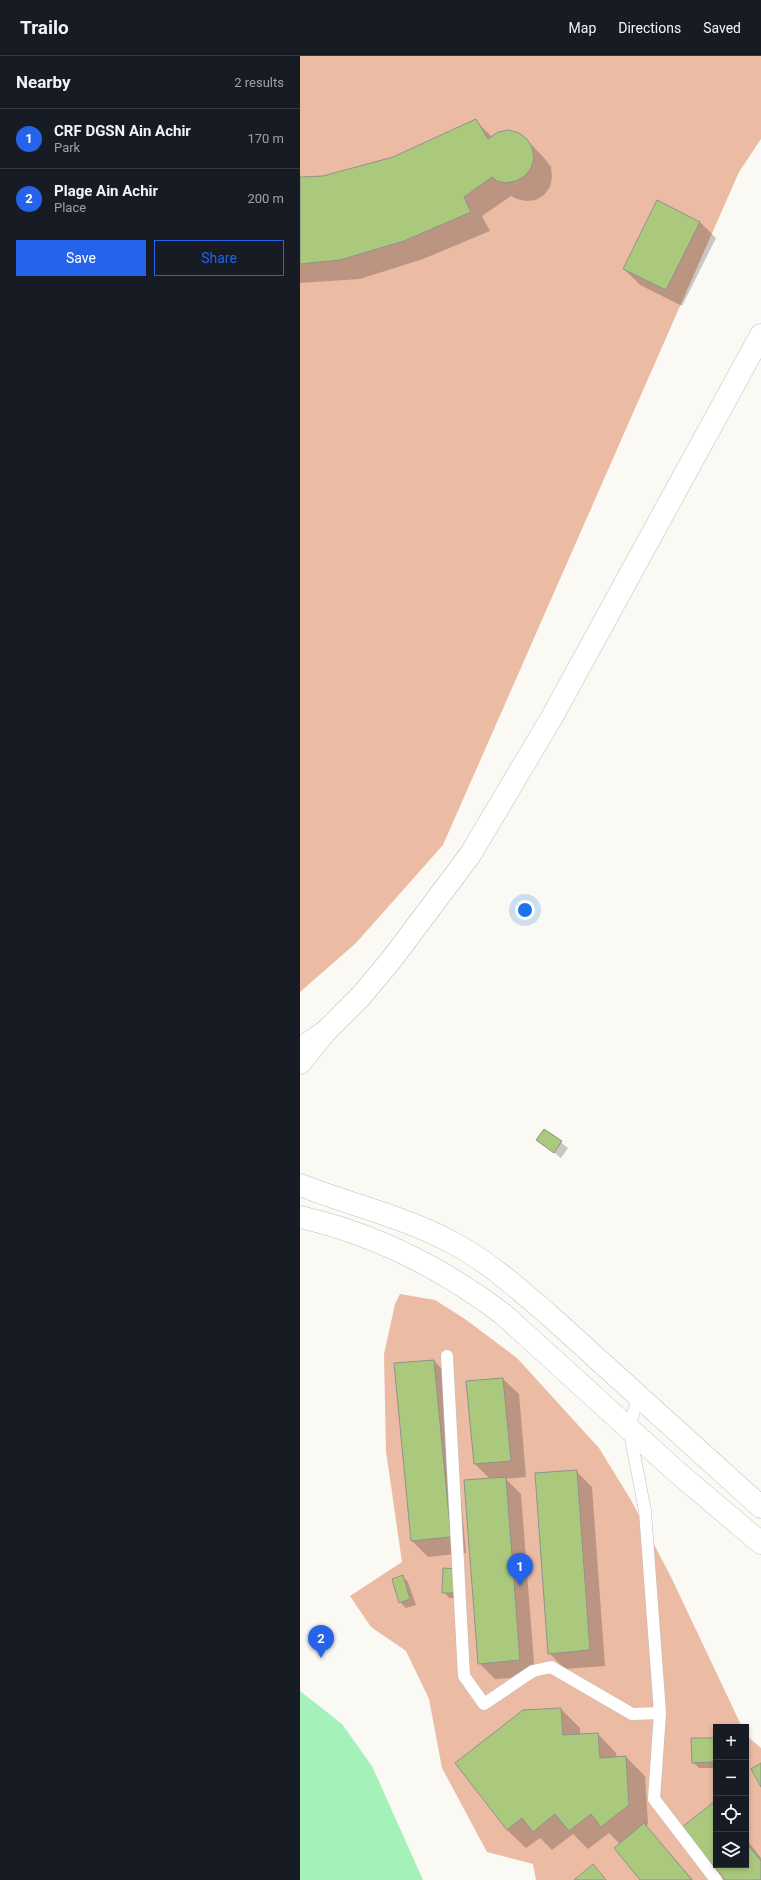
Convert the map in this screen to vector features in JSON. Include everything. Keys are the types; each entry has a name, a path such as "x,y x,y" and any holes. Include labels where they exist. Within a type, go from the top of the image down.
{"main road":[{"path":"300,1063 326,1032 361,996 392,959 470,855 552,718 761,335"},
{"path":"300,1049 326,1032"},
{"path":"300,1185 334,1198 379,1211 416,1225 454,1243 521,1291 761,1506"},
{"path":"300,1217 343,1228 375,1240 432,1267 476,1294 503,1314 581,1386 761,1543"}],"lane":[{"path":"448,1356 464,1676 484,1704 533,1671 551,1667 632,1714 660,1714"},
{"path":"638,1396 629,1428 646,1511 660,1714 654,1799 716,1880"}],"shaded area":[{"path":"300,56 761,56 761,139 739,172 443,845 356,943 300,992"},
{"path":"400,1294 435,1300 465,1319 517,1358 599,1448 631,1500 671,1577 741,1724 713,1724 713,1868 749,1868 749,1738 761,1748 761,1880 536,1880 533,1864 487,1852 442,1768 429,1699 406,1651 371,1627 350,1596 402,1562 386,1451 384,1354 395,1304"},
{"path":"300,1691 342,1724 372,1766 423,1880 300,1880"}],"building":[{"path":"476,119 488,139 498,132 509,130 519,133 527,139 532,147 534,158 531,168 525,176 516,181 506,183 497,181 492,177 464,197 471,212 404,241 340,260 300,264 300,177 323,176 393,157"},
{"path":"657,200 700,222 666,290 623,269"},
{"path":"544,1129 562,1141 554,1153 536,1140"},
{"path":"434,1360 451,1537 411,1541 394,1363"},
{"path":"503,1378 511,1461 474,1464 466,1381"},
{"path":"577,1470 590,1650 548,1654 535,1473"},
{"path":"506,1477 520,1660 478,1664 464,1480"},
{"path":"443,1568 459,1569 458,1593 442,1593"},
{"path":"403,1575 410,1599 399,1603 392,1579"},
{"path":"561,1708 563,1735 598,1733 600,1758 626,1756 629,1805 601,1827 591,1814 569,1831 555,1814 533,1832 522,1818 507,1830 455,1763 523,1710"},
{"path":"691,1738 713,1738 713,1762 692,1763"},
{"path":"761,1763 761,1787 751,1769"},
{"path":"713,1803 713,1865 682,1827"},
{"path":"644,1823 692,1880 640,1880 614,1848"},
{"path":"749,1846 761,1861 761,1880 725,1880 715,1868 749,1868"},
{"path":"593,1864 606,1880 574,1880"}],"place":[{"name":"CRF DGSN Ain Achir","path":"520,1586"},
{"name":"Plage Ain Achir","path":"321,1658"}]}
